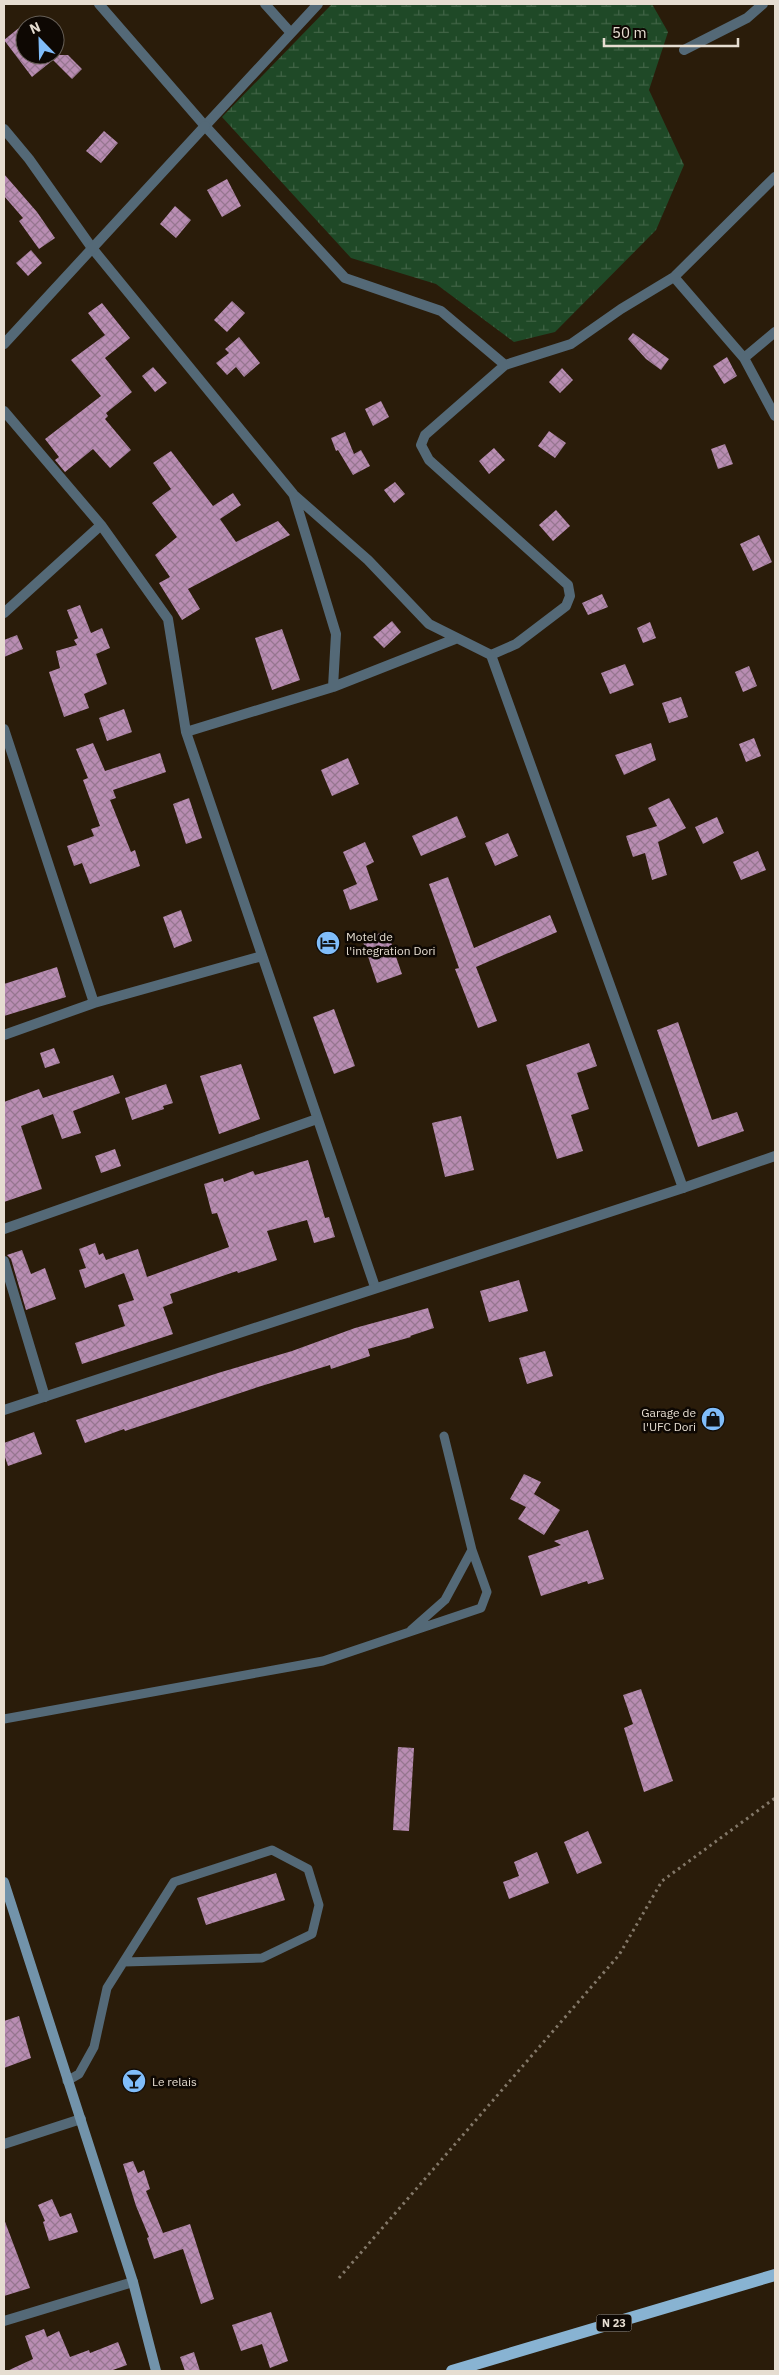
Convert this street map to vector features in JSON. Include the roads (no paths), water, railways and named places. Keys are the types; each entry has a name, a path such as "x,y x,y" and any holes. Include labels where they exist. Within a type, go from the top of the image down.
{"main road":[{"path":"4,1882 133,2282 156,2371"},
{"name":"N 23","path":"452,2371 775,2276"}],"street":[{"path":"99,4 205,126 345,278 441,312 505,365"},
{"path":"265,4 291,33"},
{"path":"4,344 318,4"},
{"path":"684,50 747,18 763,4"},
{"path":"4,129 29,159 92,248 294,495 368,560 429,624 455,639 491,655 684,1188"},
{"path":"491,655 516,644 566,606 570,596 568,585 429,460 421,445 425,436 505,365 572,344 621,309 674,277 775,177"},
{"path":"674,277 744,358 775,416"},
{"path":"744,358 775,332"},
{"path":"4,411 101,525 168,619 186,732 375,1287"},
{"path":"294,495 336,634 333,687"},
{"path":"4,613 101,525"},
{"path":"186,732 333,687 455,639"},
{"path":"4,728 94,1003"},
{"path":"4,1035 94,1003 262,956"},
{"path":"4,1229 317,1119"},
{"path":"4,1410 375,1287 684,1188 775,1156"},
{"path":"4,1261 45,1397"},
{"path":"4,2144 81,2119"},
{"path":"4,2322 133,2282"}],"lane":[{"path":"4,1719 323,1660 481,1608 487,1592 472,1550 444,1436"},
{"path":"407,1633 445,1600 472,1550"},
{"path":"67,2081 79,2074 94,2047 107,1988 174,1882 272,1850 308,1869 319,1905 312,1934 262,1958 124,1962"}],"place":[{"name":"Motel de l'integration Dori","path":"328,943"},
{"name":"Garage de l'UFC Dori","path":"713,1419"},
{"name":"Le relais","path":"134,2081"}]}
